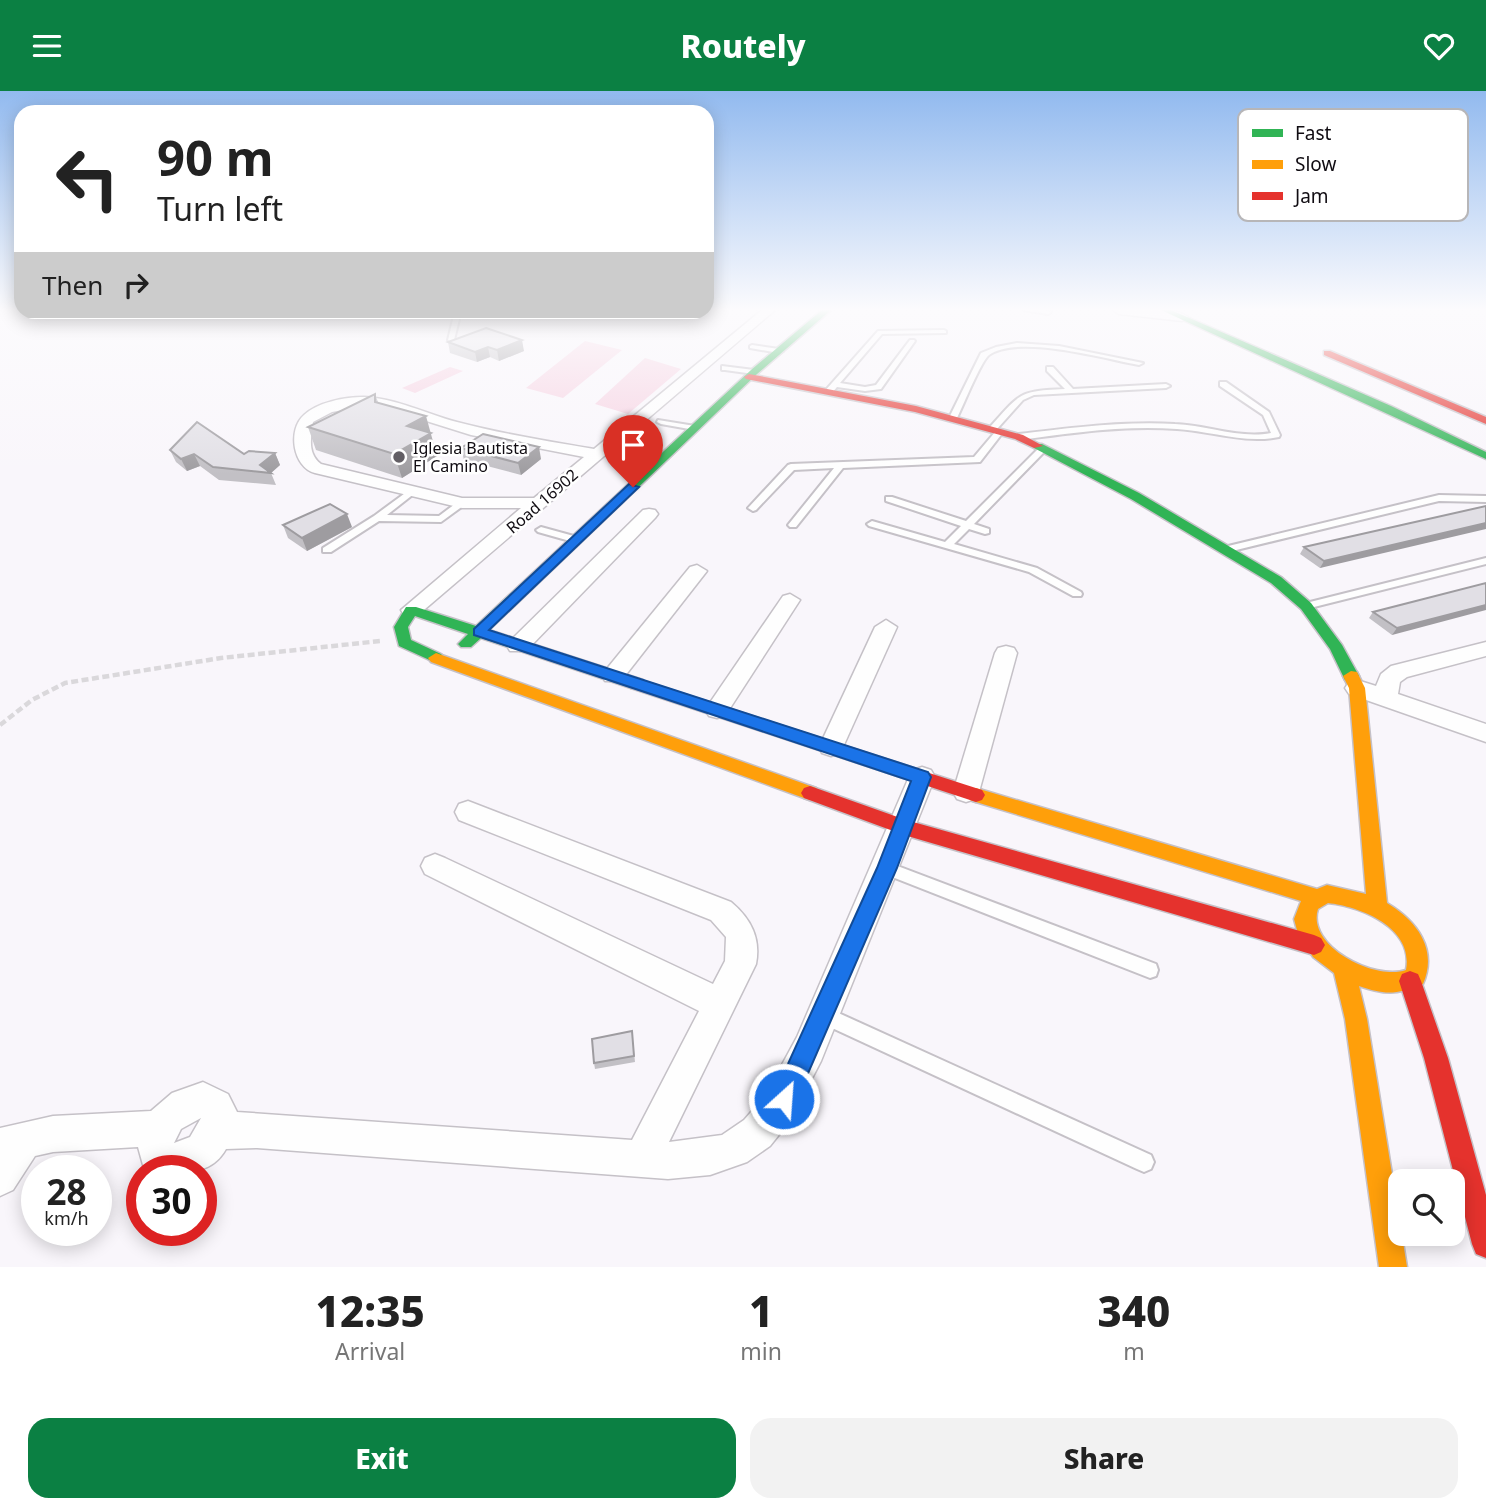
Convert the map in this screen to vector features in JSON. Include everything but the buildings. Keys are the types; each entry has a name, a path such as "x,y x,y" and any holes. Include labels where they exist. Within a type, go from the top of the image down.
{"main road":[{"path":"446,662 763,365"},
{"path":"1290,365 1486,456"},
{"path":"1356,365 1486,421"},
{"path":"1367,365 1424,385 1474,398"},
{"path":"752,375 831,388 1019,437 1136,496 1276,580 1306,606 1348,666 1357,688 1377,906"},
{"path":"1314,944 904,827 446,662 408,646 402,639 401,627 411,610 966,792 1315,897 1342,894 1377,906 1407,931 1416,945 1420,959 1418,972 1410,981 1397,985 1381,985 1344,971 1314,944 1306,930 1304,917 1307,906 1315,897"},
{"path":"1344,971 1356,1019 1393,1267"},
{"path":"1410,981 1436,1058 1486,1244"}],"street":[{"name":"Road 16902","path":"411,610 703,365"},
{"path":"540,503 462,503 315,468 302,454 307,418 351,403 370,401 405,409 452,426 596,454"},
{"path":"517,646 649,514"},
{"path":"613,676 696,571"},
{"path":"717,710 790,600"},
{"path":"831,747 886,627"},
{"path":"1385,698 1389,678 1399,671 1486,649"},
{"path":"966,792 1006,653"},
{"path":"1357,688 1486,733"},
{"path":"0,1177 12,1142 89,1130 160,1128 156,1137 156,1152 164,1161 172,1163 197,1154 216,1131 257,1130 642,1159 706,1160 730,1152 767,1123 784,1099 887,868 922,777"},
{"path":"468,812 721,911 739,929 744,950 642,1159"},
{"path":"435,866 720,1003"}],"lane":[{"path":"831,388 851,365"},
{"path":"831,388 878,387 894,365"},
{"path":"953,418 980,365"},
{"path":"725,368 752,375"},
{"path":"1050,369 1070,390"},
{"path":"1019,437 1072,431 1176,426 1261,436 1276,435 1266,414 1223,384"},
{"path":"753,508 791,467 977,460 1025,395 1070,390 1166,386"},
{"path":"661,422 695,428"},
{"path":"947,545 1044,448"},
{"path":"628,451 664,458"},
{"path":"793,525 841,465"},
{"path":"327,550 377,519 412,491"},
{"path":"1228,549 1439,498 1486,499"},
{"path":"889,499 985,531"},
{"path":"377,519 441,519 462,503"},
{"path":"872,524 1033,570 1077,594"},
{"path":"541,530 577,540"},
{"path":"1306,606 1486,561"},
{"path":"887,868 1150,970"},
{"path":"823,1015 1144,1162"}],"path":[{"path":"0,725 32,700 65,683 221,658 402,639"}],"shaded area":[{"path":"555,365 604,365 563,398 526,388"},
{"path":"638,365 668,365 681,369 628,414 595,404"},
{"path":"450,367 463,371 415,393 402,388"}],"traffic: fast":[{"path":"466,644 762,365"},
{"path":"1289,365 1486,456"},
{"path":"1038,446 1135,496 1276,580 1306,606 1337,648 1351,676"},
{"path":"436,658 404,643 401,627 411,610 637,684"}],"traffic: slow":[{"path":"436,658 810,793"},
{"path":"1351,676 1357,688 1377,906"},
{"path":"976,795 1315,897"},
{"path":"1327,894 1343,896 1377,908 1406,929 1415,943 1419,959 1415,977 1398,983 1378,982 1337,964 1320,950 1309,934 1304,919 1310,903 1327,894"},
{"path":"1344,971 1356,1019 1393,1267"}],"traffic: jam":[{"path":"1355,365 1486,421"},
{"path":"749,377 916,409 1019,437 1038,446"},
{"path":"637,684 976,795"},
{"path":"810,793 904,827 1314,945"},
{"path":"1410,981 1436,1058 1486,1244"}],"place":[{"name":"Iglesia Bautista El Camino","path":"399,457"}],"route":[{"path":"633,487 479,632 922,777 887,868 784,1099"}]}
